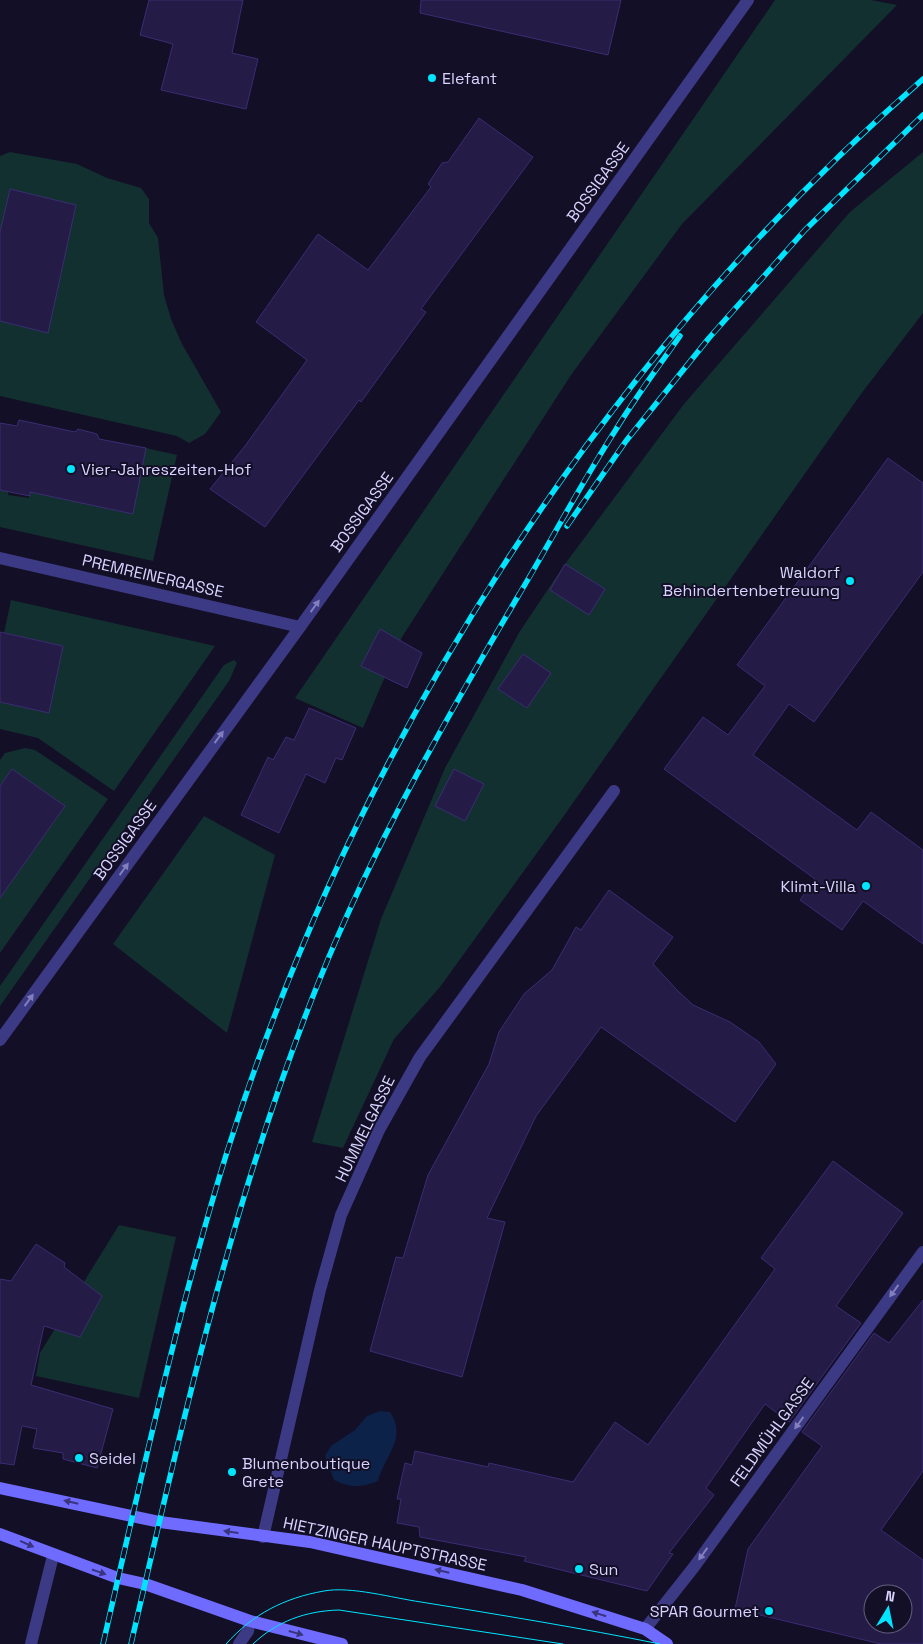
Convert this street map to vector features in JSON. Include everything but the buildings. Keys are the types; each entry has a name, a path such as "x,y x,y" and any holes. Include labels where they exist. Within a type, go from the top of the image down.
{"main road":[{"name":"HIETZINGER HAUPTSTRASSE","path":"0,1488 160,1522 310,1542 522,1590 645,1629 667,1644"},
{"path":"0,1534 54,1556 250,1620 322,1642 342,1644"}],"street":[{"name":"BOSSIGASSE","path":"0,1040 300,627 748,0"},
{"name":"PREMREINERGASSE","path":"0,558 300,627"},
{"name":"HUMMELGASSE","path":"262,1536 316,1309 341,1215 379,1130 420,1057 614,792"},
{"name":"FELDMÜHLGASSE","path":"645,1629 694,1567 923,1252"},
{"path":"31,1644 54,1556"},
{"path":"239,1644 248,1631 250,1620"}],"green space":[{"path":"775,0 871,0 897,5 682,224 571,375 402,637 363,728 295,698"},
{"path":"10,152 77,164 107,178 141,188 149,199 149,223 158,238 164,295 171,319 182,344 221,412 205,434 189,443 177,436 0,396 0,156"},
{"path":"923,152 923,313 861,394 563,817 440,987 394,1039 343,1148 312,1142 381,919 445,768 520,631 565,564 684,404 850,212"},
{"path":"146,448 177,455 153,561 0,527 0,490 8,491 8,495 29,498 30,492"},
{"path":"11,600 215,646 114,791 38,738 0,729 0,702 49,712 63,646 4,633"},
{"path":"234,660 237,663 229,681 0,1006 0,986 224,665"},
{"path":"25,748 35,750 108,799 0,953 0,898 65,806 12,769 0,786 0,760 5,753"},
{"path":"204,816 275,855 227,1033 113,944"},
{"path":"119,1225 176,1237 139,1398 36,1376 40,1353"}],"water":[{"path":"380,1411 390,1412 397,1430 396,1439 378,1481 356,1486 346,1485 334,1480 325,1456 331,1446 355,1430 367,1416"}],"tram line":[{"path":"226,1644 247,1624 270,1609 309,1594 335,1590 372,1593 660,1644"},
{"path":"253,1644 282,1623 315,1612 339,1610 563,1644"}],"railway":[{"path":"103,1644 176,1335 227,1152 281,1000 345,851 419,707 502,568 594,435 695,309 805,190 923,79"},
{"path":"567,526 626,441 709,338 805,230 923,115"},
{"path":"131,1644 170,1476 235,1226 288,1062 319,981 362,882 437,738 602,451 680,336"}],"place":[{"name":"Elefant","path":"432,78"},
{"name":"Vier-Jahreszeiten-Hof","path":"71,469"},
{"name":"Waldorf Behindertenbetreuung","path":"850,581"},
{"name":"Klimt-Villa","path":"866,886"},
{"name":"Seidel","path":"79,1458"},
{"name":"Blumenboutique Grete","path":"232,1472"},
{"name":"Sun","path":"579,1569"},
{"name":"SPAR Gourmet","path":"769,1611"}]}
